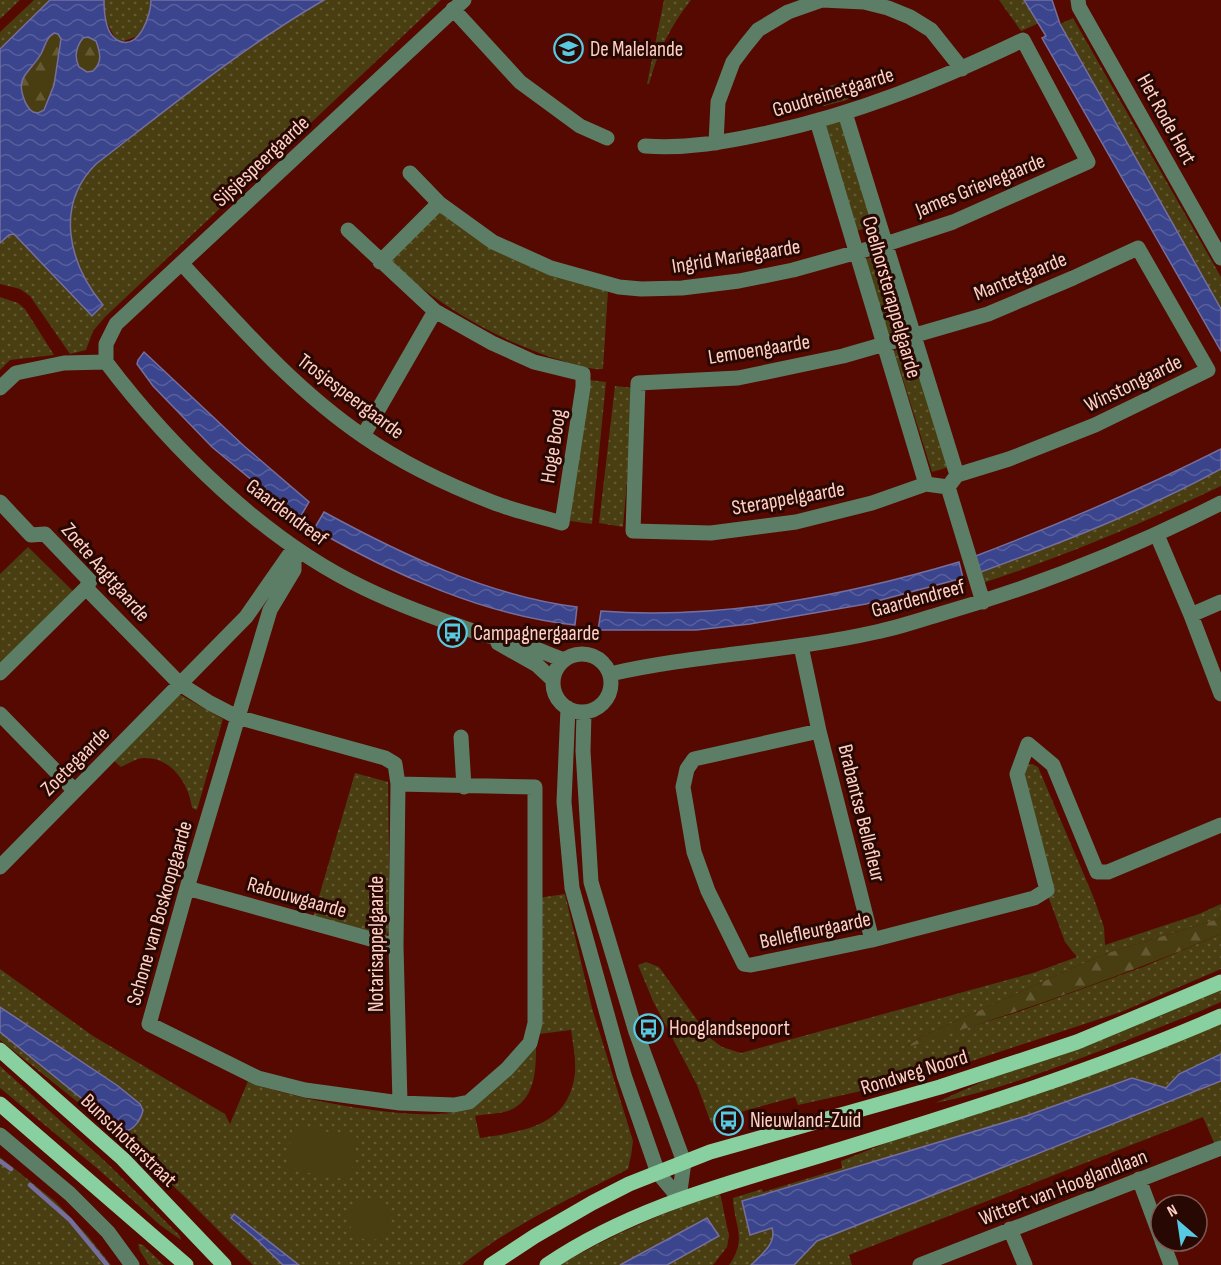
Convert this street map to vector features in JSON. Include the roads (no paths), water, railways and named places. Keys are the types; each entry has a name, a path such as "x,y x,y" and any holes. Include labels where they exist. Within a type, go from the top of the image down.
{"main road":[{"name":"Rondweg Noord","path":"491,1265 592,1203 684,1162 710,1152 940,1087 1067,1045 1221,982"},
{"path":"547,1265 620,1223 679,1198 966,1111 1088,1070 1221,1016"},
{"name":"Bunschoterstraat","path":"0,1050 123,1159 224,1265"},
{"path":"0,1104 186,1265"}],"street":[{"path":"716,143 718,102 734,62 745,46 758,30 788,12 822,0 864,2 910,17 931,30 962,69"},
{"name":"Het Rode Hert","path":"1078,0 1079,7 1221,258"},
{"path":"459,5 520,82 580,126 607,138"},
{"name":"Sijsjespeergaarde","path":"106,362 106,344 116,324 459,5"},
{"name":"Goudreinetgaarde","path":"645,146 695,146 817,122 892,97 962,69 1023,40 1088,162"},
{"name":"Coelhorsterappelgaarde","path":"845,113 914,335 983,602"},
{"name":"Coelhorsterappelgaarde","path":"817,122 926,484"},
{"name":"James Grievegaarde","path":"858,253 954,222 1088,162"},
{"name":"Ingrid Mariegaarde","path":"410,172 439,203 493,242 551,268 619,287 682,288 740,281 858,253"},
{"path":"380,262 439,203"},
{"path":"348,230 435,311 363,436"},
{"name":"Mantetgaarde","path":"884,345 988,314 1073,279 1138,248"},
{"name":"Winstongaarde","path":"952,481 1095,425 1208,370 1138,248"},
{"name":"Trosjespeergaarde","path":"182,264 270,359 315,399 363,436 414,467 493,502 562,523"},
{"name":"Hoge Boog","path":"435,311 492,343 534,362 583,374 583,387 562,523"},
{"name":"Lemoengaarde","path":"633,531 638,383 738,378 884,345"},
{"path":"0,388 16,373 64,363 106,362"},
{"name":"Gaardendreef","path":"106,362 170,438 234,500 294,548 363,588 485,635 520,643 564,660"},
{"name":"Sterappelgaarde","path":"633,531 711,533 796,522 872,503 926,484 952,481"},
{"name":"Zoete Aagtgaarde","path":"0,502 32,535 45,534 90,581 86,588 180,684 237,717"},
{"name":"Gaardendreef","path":"610,674 643,666 801,646 876,632 983,602 1070,570 1156,535 1221,503"},
{"path":"1156,535 1191,615 1221,694"},
{"name":"Zoetegaarde","path":"0,867 246,617 294,548"},
{"name":"Schone van Boskoopgaarde","path":"294,548 294,570 270,610 149,1024 258,1078 305,1090 400,1103 454,1105 468,1102 507,1069 530,1042 535,1023 535,788 464,787"},
{"path":"0,673 86,588"},
{"path":"1191,615 1221,602"},
{"name":"Gaardendreef","path":"485,635 537,665 553,680"},
{"name":"Brabantse Bellefleur","path":"801,646 819,731 872,940"},
{"path":"576,655 592,656 602,662 610,674 611,686 605,701 593,710 584,712 568,708 557,697 553,680 557,668 564,660 576,655"},
{"path":"568,708 564,802 572,888 614,1041 658,1173 679,1198"},
{"path":"584,712 583,751 591,882 636,1032 684,1162 679,1198"},
{"path":"0,714 75,791"},
{"name":"Notarisappelgaarde","path":"237,717 385,758 395,764 398,784 396,946 400,1103"},
{"name":"Bellefleurgaarde","path":"819,731 694,759 687,769 683,787 694,852 708,891 739,958 744,964 751,965 872,940 1034,898 1047,890 1017,774 1028,744 1053,765 1097,872 1108,872 1221,825"},
{"path":"398,784 464,787 461,737"},
{"name":"Rabouwgaarde","path":"187,888 396,946"},
{"path":"0,1135 70,1194 108,1232 132,1265"},
{"name":"Wittert van Hooglandlaan","path":"920,1265 1221,1148"},
{"path":"1138,1179 1149,1207"},
{"path":"1010,1229 1024,1265"}],"water":[{"path":"50,0 104,0 106,22 110,32 117,40 125,42 132,41 142,30 149,14 151,0 324,0 265,37 207,78 96,164 83,180 75,198 71,216 71,235 82,272 103,305 92,316 14,234 9,235 0,243 0,49","holes":["54,33 58,34 61,39 54,85 44,110 38,113 33,112 28,107 21,89 23,78","88,37 96,41 100,57 96,68 87,72 79,67 76,56 81,41"]},
{"path":"1024,0 1052,0 1060,24 1221,309 1221,351 1042,38 1046,36"},
{"path":"144,352 244,446 309,502 299,519 212,447 153,386 137,364"},
{"path":"1221,449 1221,469 1192,484 1102,526 978,573 973,557 1160,479"},
{"path":"324,512 446,571 511,593 577,607 575,625 507,612 473,602 407,576 314,529"},
{"path":"959,562 963,578 866,604 750,624 696,630 598,630 601,611 691,612 782,603 871,585"},
{"path":"0,1007 118,1086 140,1104 143,1110 136,1124 130,1130 123,1132 0,1032"},
{"path":"1221,1054 1221,1081 817,1241 794,1265 751,1265 770,1244 773,1233 772,1228 750,1235 742,1201 1026,1116 1132,1078 1166,1088 1179,1074"},
{"path":"234,1214 299,1265 283,1265 231,1218"},
{"path":"707,1218 719,1236 667,1265 620,1265"}],"waterway":[{"path":"0,1161 11,1169"},
{"path":"30,1185 70,1220 107,1265"}],"place":[{"name":"De Malelande","path":"569,49"},
{"name":"Campagnergaarde","path":"452,633"},
{"name":"Hooglandsepoort","path":"648,1028"},
{"name":"Nieuwland-Zuid","path":"729,1120"}]}
